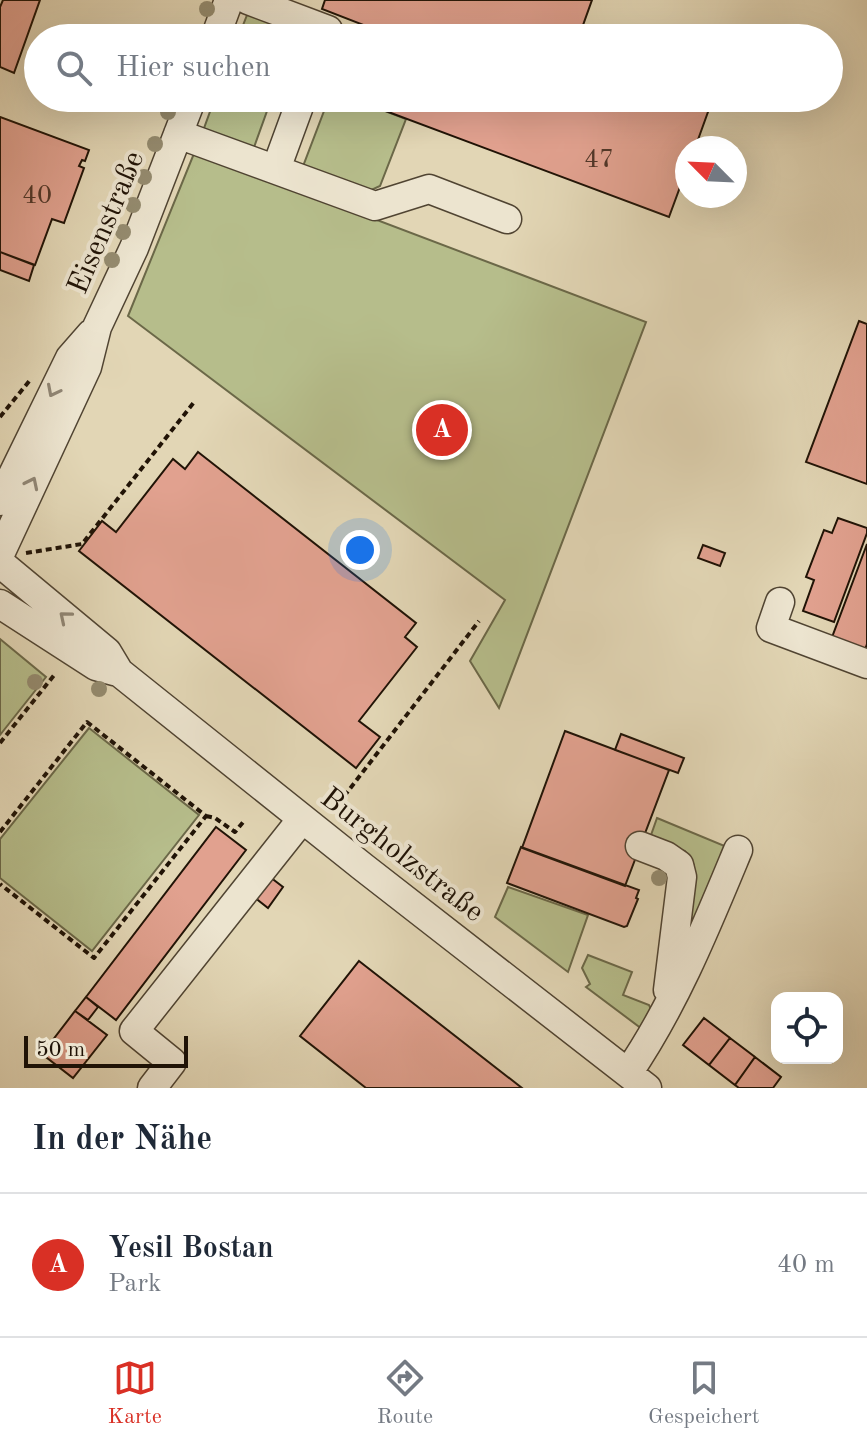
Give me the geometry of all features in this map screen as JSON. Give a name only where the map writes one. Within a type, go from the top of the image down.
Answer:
[{"type":"street","points":[[220,24],[229,0]]},
{"type":"street","points":[[248,0],[312,24]]},
{"type":"street","name":"Eisenstraße","points":[[8,557],[87,367],[97,327],[134,248],[187,112]]},
{"type":"street","points":[[276,169],[297,112]]},
{"type":"street","points":[[178,134],[375,206],[429,189],[507,219]]},
{"type":"street","name":"Eisenstraße","points":[[0,501],[70,358],[97,327]]},
{"type":"street","name":"Burgholzstraße","points":[[8,557],[107,652],[119,672],[637,1080]]},
{"type":"street","points":[[780,602],[771,628],[867,664]]},
{"type":"street","name":"Burgholzstraße","points":[[0,604],[96,666],[119,672]]},
{"type":"street","points":[[152,1088],[172,1062],[134,1031],[310,825]]},
{"type":"street","points":[[640,846],[679,865],[682,877],[665,1010]]},
{"type":"street","points":[[637,1080],[647,1044],[690,963],[738,850]]},
{"type":"path","points":[[0,417],[35,374]]},
{"type":"path","points":[[8,557],[82,544],[195,401]]},
{"type":"path","points":[[310,825],[479,621]]},
{"type":"path","points":[[0,743],[55,674]]},
{"type":"path","points":[[0,832],[87,722],[206,816],[215,818],[235,832],[244,821]]},
{"type":"path","points":[[0,884],[94,958],[206,816]]},
{"type":"green space","points":[[249,10],[286,24],[244,24]]},
{"type":"green space","points":[[210,112],[267,112],[253,150],[203,131]]},
{"type":"green space","points":[[324,112],[388,112],[406,119],[380,186],[367,192],[302,169]]},
{"type":"green space","points":[[195,151],[646,322],[499,708],[470,661],[505,600],[128,316]]},
{"type":"green space","points":[[0,639],[46,677],[0,735]]},
{"type":"green space","points":[[89,728],[199,815],[92,951],[0,878],[0,839]]},
{"type":"green space","points":[[657,818],[727,847],[687,943],[694,865],[685,851],[650,838]]},
{"type":"green space","points":[[508,887],[588,915],[568,972],[495,917]]},
{"type":"green space","points":[[588,955],[632,972],[623,995],[649,1005],[652,1011],[642,1029],[586,987],[590,984],[582,968]]},
{"type":"building","points":[[3,0],[40,0],[31,24],[24,24],[24,45],[14,73],[0,67],[0,7]]},
{"type":"building","points":[[325,0],[592,0],[583,24],[361,24],[322,9]]},
{"type":"building","points":[[388,112],[708,112],[699,136],[675,136],[675,201],[669,217]]},
{"type":"building","points":[[0,117],[89,150],[85,161],[82,160],[79,166],[84,168],[64,223],[52,219],[35,265],[0,252]]},
{"type":"building","points":[[0,252],[34,265],[29,281],[0,270]]},
{"type":"building","points":[[859,321],[867,324],[867,484],[806,462]]},
{"type":"building","points":[[198,452],[416,623],[405,637],[417,647],[359,721],[380,737],[356,768],[79,551],[102,521],[116,532],[173,459],[185,469]]},
{"type":"building","points":[[838,518],[867,528],[867,533],[834,622],[803,611],[814,580],[806,577],[824,530],[832,533]]},
{"type":"building","points":[[867,544],[867,644],[864,653],[831,640]]},
{"type":"building","points":[[703,545],[725,553],[720,566],[698,558]]},
{"type":"building","points":[[565,731],[669,770],[625,886],[522,848]]},
{"type":"building","points":[[621,734],[684,758],[678,773],[615,750]]},
{"type":"building","points":[[216,827],[246,850],[116,1020],[86,997]]},
{"type":"building","points":[[521,847],[639,890],[627,926],[507,883]]},
{"type":"building","points":[[270,877],[283,887],[268,908],[254,897]]},
{"type":"building","points":[[359,961],[522,1088],[366,1088],[300,1036]]},
{"type":"building","points":[[86,997],[98,1007],[88,1020],[75,1011]]},
{"type":"building","points":[[75,1011],[107,1035],[73,1078],[42,1054]]},
{"type":"building","points":[[704,1018],[730,1038],[709,1065],[683,1045]]},
{"type":"building","points":[[730,1038],[755,1057],[735,1085],[709,1065]]},
{"type":"building","points":[[755,1057],[781,1077],[773,1088],[739,1088],[735,1085]]},
{"type":"place","name":"Yesil Bostan","points":[[442,430]]}]
